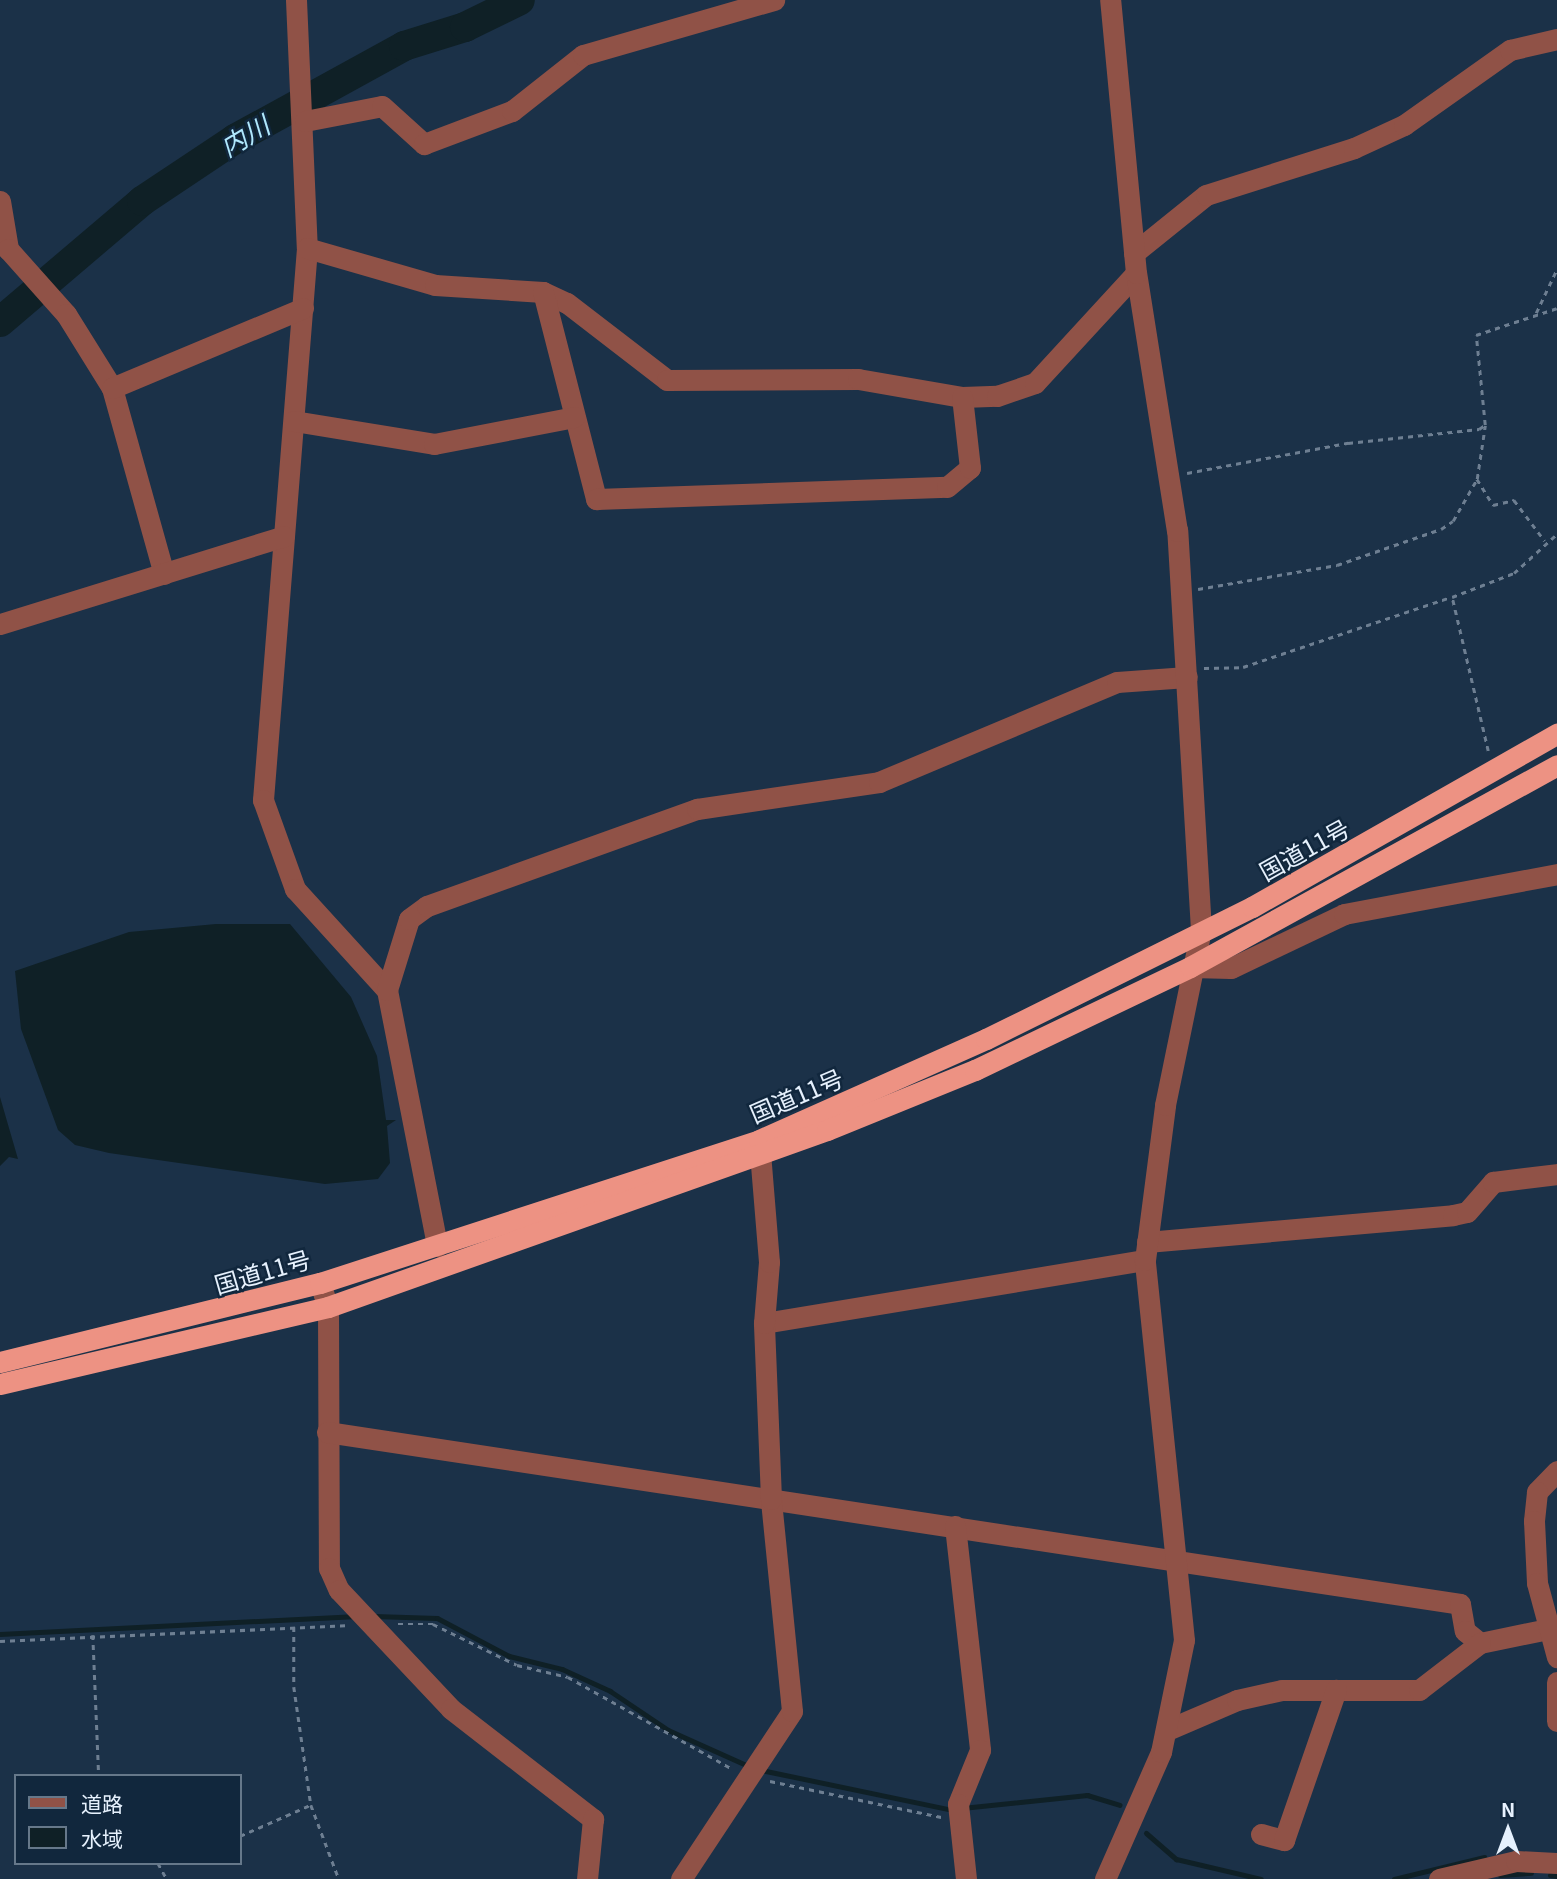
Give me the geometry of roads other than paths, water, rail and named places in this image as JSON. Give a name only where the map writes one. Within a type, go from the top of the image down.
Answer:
[{"type":"highway","name":"国道11号","points":[[0,1362],[320,1283],[759,1149],[986,1040],[1201,930],[1493,773],[1557,734]]},
{"type":"highway","name":"国道11号","points":[[0,1384],[328,1307],[975,1070],[1190,967],[1557,765]]},
{"type":"street","points":[[296,0],[304,118],[307,248],[263,800],[295,889],[387,990]]},
{"type":"street","points":[[304,118],[382,106],[424,144],[512,111],[583,55],[774,0]]},
{"type":"street","points":[[1105,1879],[1167,1730],[1184,1640],[1146,1251],[1190,967],[1201,930],[1181,592],[1168,477],[1135,263],[1110,0]]},
{"type":"street","points":[[307,248],[435,285],[543,292],[568,303],[667,380],[858,379],[962,397],[997,396],[1035,383],[1135,263],[1206,195],[1354,148],[1404,125],[1510,50],[1557,39]]},
{"type":"street","points":[[0,201],[4,250],[23,265],[54,300],[112,388],[164,574]]},
{"type":"street","points":[[543,292],[596,499],[947,486],[970,468],[962,397]]},
{"type":"street","points":[[112,388],[303,308]]},
{"type":"street","points":[[294,421],[434,444],[574,416]]},
{"type":"street","points":[[0,624],[284,536]]},
{"type":"street","points":[[437,1246],[387,990],[409,919],[427,906],[697,809],[879,782],[1117,682],[1187,673]]},
{"type":"street","points":[[1190,967],[1231,968],[1344,914],[1557,874]]},
{"type":"street","points":[[681,1879],[792,1711],[793,1693],[771,1499],[764,1323],[769,1262],[759,1149]]},
{"type":"street","points":[[764,1323],[1146,1251],[1453,1215],[1467,1212],[1493,1182],[1557,1174]]},
{"type":"street","points":[[320,1283],[328,1307],[329,1568],[364,1619],[451,1709],[593,1819],[587,1879]]},
{"type":"street","points":[[327,1433],[1177,1559],[1460,1604],[1465,1632],[1480,1643]]},
{"type":"street","points":[[1557,1471],[1537,1492],[1534,1521],[1557,1657]]},
{"type":"street","points":[[955,1526],[980,1750],[958,1811],[966,1879]]},
{"type":"street","points":[[1167,1730],[1237,1700],[1282,1689],[1419,1690],[1480,1643],[1551,1627]]},
{"type":"street","points":[[1557,1682],[1557,1721]]},
{"type":"street","points":[[1261,1833],[1284,1840],[1336,1690]]},
{"type":"street","points":[[1440,1879],[1546,1868]]},
{"type":"water","points":[[216,924],[290,924],[351,997],[377,1056],[386,1120],[396,1120],[387,1126],[390,1163],[378,1179],[325,1184],[109,1153],[75,1145],[58,1130],[21,1029],[15,971],[129,932]]},
{"type":"water","points":[[0,1097],[18,1159],[9,1157],[0,1166]]},
{"type":"waterway","name":"内川","points":[[0,322],[142,201],[235,139],[404,46],[465,27],[520,0]]},
{"type":"waterway","points":[[0,1634],[353,1616]]},
{"type":"waterway","points":[[374,1616],[437,1618],[509,1656],[562,1669],[610,1691],[668,1730],[748,1766]]},
{"type":"waterway","points":[[761,1770],[952,1810]]},
{"type":"waterway","points":[[962,1808],[1087,1795],[1119,1805]]},
{"type":"waterway","points":[[1146,1833],[1176,1859],[1261,1879]]},
{"type":"waterway","points":[[1394,1879],[1484,1857]]},
{"type":"waterway","points":[[1500,1875],[1531,1873]]},
{"type":"waterway","points":[[1550,1875],[1557,1876]]}]
